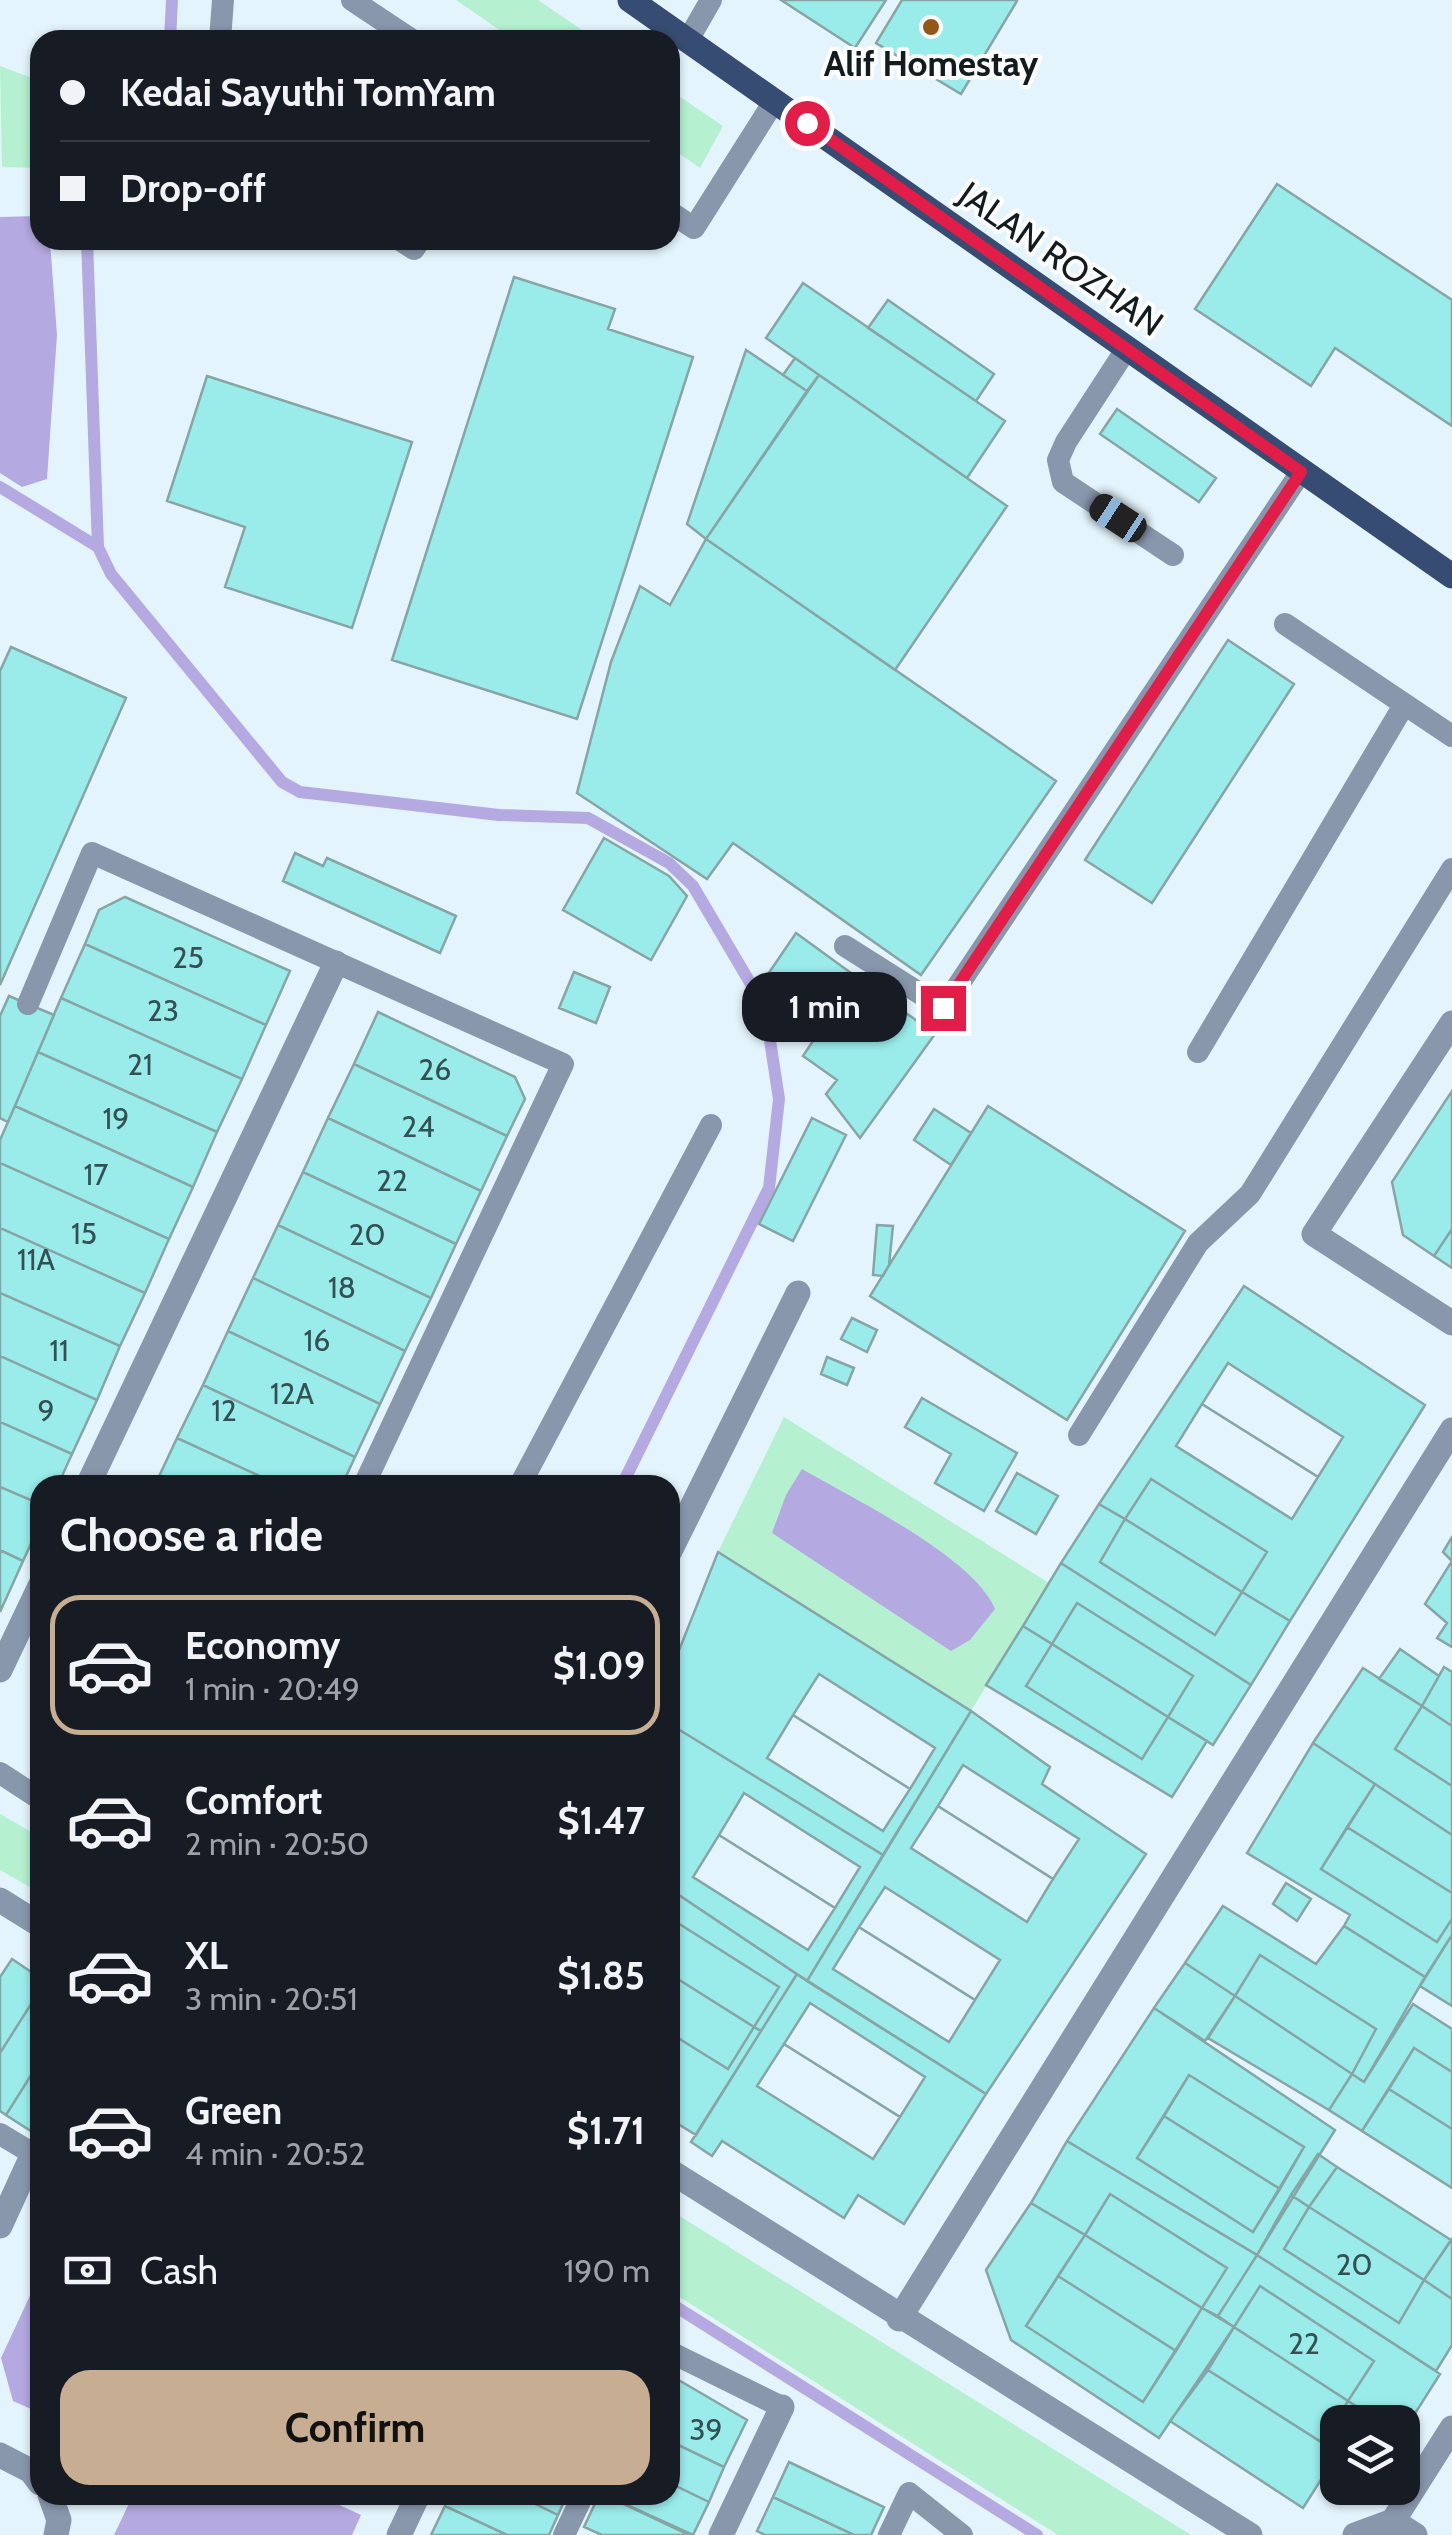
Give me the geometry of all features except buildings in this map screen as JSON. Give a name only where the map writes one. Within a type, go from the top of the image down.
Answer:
[{"type":"main road","name":"JALAN ROZHAN","points":[[630,0],[674,30]]},
{"type":"main road","name":"JALAN ROZHAN","points":[[680,34],[1452,576]]},
{"type":"street","points":[[93,1475],[336,962]]},
{"type":"street","points":[[1451,1025],[1314,1234],[1452,1323]]},
{"type":"street","points":[[680,1531],[798,1293]]},
{"type":"street","points":[[899,2318],[1452,1430]]},
{"type":"street","points":[[0,1670],[30,1607]]},
{"type":"street","points":[[0,1900],[30,1919]]},
{"type":"street","points":[[0,2226],[30,2169]]},
{"type":"street","points":[[680,2177],[1250,2535]]},
{"type":"street","points":[[721,2535],[782,2407]]},
{"type":"street","points":[[1355,2535],[1404,2528],[1452,2428]]},
{"type":"street","points":[[0,2454],[30,2470]]},
{"type":"street","points":[[54,2505],[60,2520],[56,2535]]},
{"type":"street","points":[[399,2535],[413,2505]]},
{"type":"lane","points":[[221,30],[223,0]]},
{"type":"lane","points":[[352,0],[397,30]]},
{"type":"lane","points":[[688,40],[711,0]]},
{"type":"lane","points":[[680,219],[694,228],[775,100]]},
{"type":"lane","points":[[1127,348],[1058,460],[1063,482],[1173,554]]},
{"type":"lane","points":[[845,946],[943,1008],[1301,472]]},
{"type":"lane","points":[[1285,624],[1452,736]]},
{"type":"lane","points":[[1198,1052],[1404,704]]},
{"type":"lane","points":[[28,1004],[92,853],[562,1064],[369,1475]]},
{"type":"lane","points":[[1078,1434],[1198,1243],[1250,1194],[1452,869]]},
{"type":"lane","points":[[525,1475],[711,1126]]},
{"type":"lane","points":[[0,1773],[30,1792]]},
{"type":"lane","points":[[0,2134],[30,2152]]},
{"type":"lane","points":[[680,2357],[782,2407]]},
{"type":"lane","points":[[889,2535],[908,2493],[962,2535]]},
{"type":"lane","points":[[564,2535],[578,2505]]},
{"type":"green space","points":[[456,0],[538,0],[582,30],[500,30]]},
{"type":"green space","points":[[0,66],[30,77],[30,168],[2,167]]},
{"type":"green space","points":[[680,97],[723,126],[700,168],[680,154]]},
{"type":"green space","points":[[784,1417],[1049,1583],[971,1711],[718,1552]]},
{"type":"green space","points":[[0,1814],[30,1831],[30,1887],[0,1870]]},
{"type":"green space","points":[[680,2216],[1191,2535],[1058,2535],[680,2297]]},
{"type":"shaded area","points":[[30,216],[30,250],[51,250],[57,335],[47,479],[22,487],[0,473],[0,217]]},
{"type":"shaded area","points":[[802,1469],[938,1549],[983,1589],[995,1609],[970,1640],[951,1651],[772,1533],[786,1495]]},
{"type":"shaded area","points":[[30,2296],[30,2409],[13,2401],[1,2358]]},
{"type":"shaded area","points":[[128,2505],[340,2505],[361,2515],[352,2535],[114,2535]]},
{"type":"waterway","points":[[170,30],[172,0]]},
{"type":"waterway","points":[[87,250],[98,547],[111,574],[282,782],[300,792],[499,815],[588,818],[669,863],[693,886],[765,1008],[779,1099],[769,1188],[627,1475]]},
{"type":"waterway","points":[[0,487],[98,547]]},
{"type":"waterway","points":[[680,2309],[1037,2535]]},
{"type":"place","name":"Alif Homestay","points":[[931,27]]},
{"type":"route","points":[[807,123],[1301,472],[943,1008]]}]
